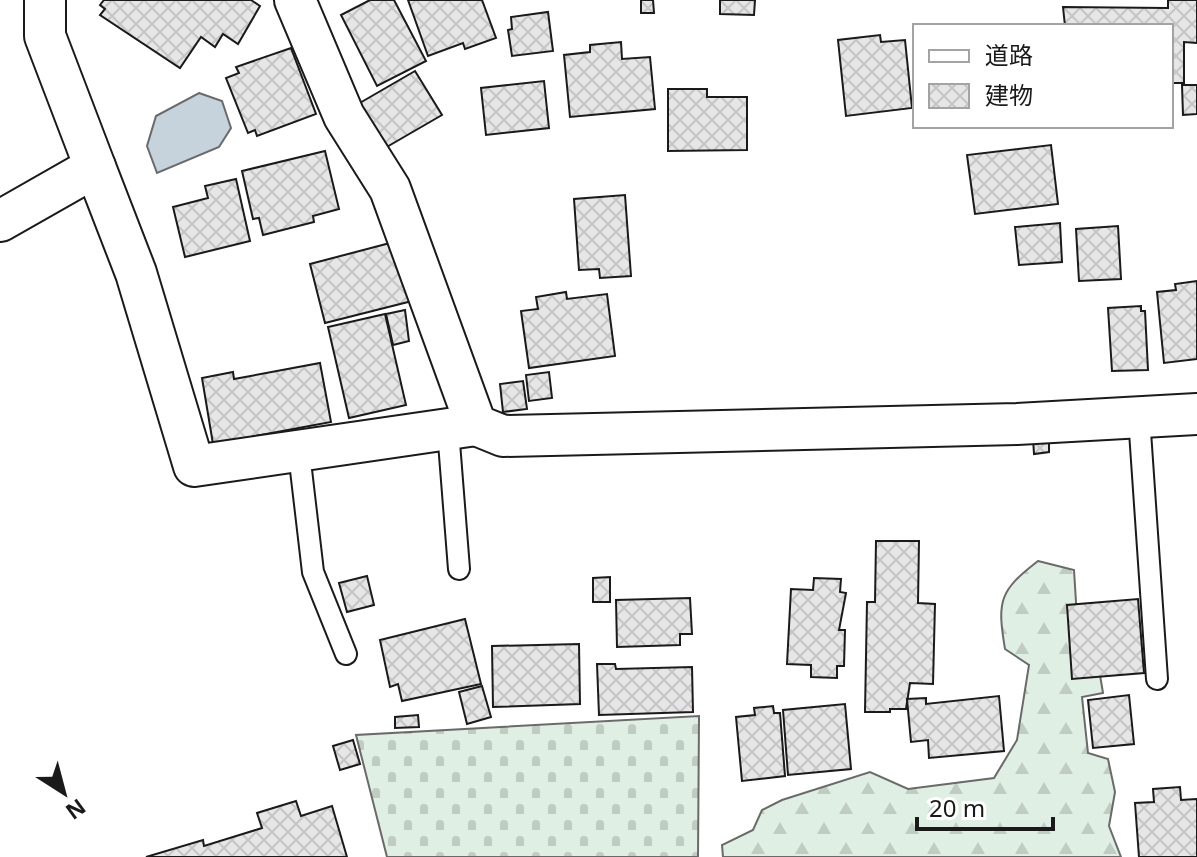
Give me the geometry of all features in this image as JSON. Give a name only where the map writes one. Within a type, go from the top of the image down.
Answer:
[{"type":"street","points":[[45,0],[45,36],[136,273],[194,466],[462,428],[503,436],[1017,424],[1197,414]]},
{"type":"street","points":[[295,0],[344,116],[390,189],[462,428]]},
{"type":"street","points":[[0,221],[95,167]]},
{"type":"lane","points":[[1139,417],[1157,679]]},
{"type":"lane","points":[[459,569],[462,428]]},
{"type":"lane","points":[[299,453],[313,572],[346,654]]},
{"type":"green space","points":[[1038,561],[1074,570],[1077,618],[1096,651],[1103,693],[1082,697],[1088,753],[1108,759],[1115,792],[1109,826],[1121,857],[723,857],[722,845],[753,830],[762,810],[782,800],[870,772],[908,789],[994,778],[1017,740],[1029,665],[1005,649],[1001,619],[1004,598],[1015,581]]},
{"type":"green space","points":[[699,716],[698,857],[387,857],[356,735]]},
{"type":"shaded area","points":[[199,93],[222,101],[231,128],[219,147],[157,173],[147,146],[156,116]]},
{"type":"building","points":[[104,0],[251,0],[260,6],[238,44],[223,34],[215,47],[201,37],[180,68],[100,15],[105,9],[100,5]]},
{"type":"building","points":[[370,0],[394,0],[426,61],[377,86],[341,15]]},
{"type":"building","points":[[408,0],[482,0],[496,38],[465,49],[463,43],[428,56]]},
{"type":"building","points":[[641,0],[653,0],[654,13],[641,13]]},
{"type":"building","points":[[720,0],[755,0],[754,15],[720,14]]},
{"type":"building","points":[[1168,0],[1197,0],[1197,43],[1184,42],[1184,83],[1173,83],[1173,24],[1065,24],[1063,7],[1168,8]]},
{"type":"building","points":[[548,12],[553,51],[512,56],[508,30],[512,29],[511,17]]},
{"type":"building","points":[[880,35],[881,42],[905,40],[912,108],[846,116],[838,40]]},
{"type":"building","points":[[621,42],[622,59],[650,57],[655,109],[570,117],[564,55],[590,52],[590,45]]},
{"type":"building","points":[[291,48],[316,114],[257,136],[255,130],[248,133],[226,78],[239,73],[236,67]]},
{"type":"building","points":[[415,71],[442,115],[385,148],[358,104]]},
{"type":"building","points":[[544,81],[549,128],[486,135],[481,88]]},
{"type":"building","points":[[1182,85],[1197,85],[1197,114],[1183,115]]},
{"type":"building","points":[[668,89],[707,89],[707,97],[747,97],[747,150],[668,151]]},
{"type":"building","points":[[1051,145],[1058,204],[975,214],[967,155]]},
{"type":"building","points":[[325,151],[339,209],[313,216],[314,222],[263,235],[259,218],[253,219],[242,171]]},
{"type":"building","points":[[236,179],[250,241],[185,257],[173,207],[208,198],[205,186]]},
{"type":"building","points":[[625,195],[631,276],[600,278],[599,269],[579,270],[574,199]]},
{"type":"building","points":[[1060,223],[1062,262],[1019,265],[1015,227]]},
{"type":"building","points":[[1118,226],[1121,279],[1079,281],[1076,229]]},
{"type":"building","points":[[390,243],[412,301],[325,323],[310,264]]},
{"type":"building","points":[[1197,281],[1197,359],[1164,363],[1157,292],[1176,290],[1175,284]]},
{"type":"building","points":[[566,292],[567,299],[607,294],[615,356],[529,368],[521,311],[538,309],[536,297]]},
{"type":"building","points":[[1141,306],[1141,311],[1145,311],[1148,370],[1112,371],[1108,308]]},
{"type":"building","points":[[405,310],[409,341],[393,345],[386,314]]},
{"type":"building","points":[[385,314],[406,405],[349,418],[328,327]]},
{"type":"building","points":[[320,363],[331,422],[213,444],[202,378],[233,372],[234,379]]},
{"type":"building","points":[[549,372],[552,398],[529,401],[526,375]]},
{"type":"building","points":[[523,381],[527,409],[503,412],[500,384]]},
{"type":"building","points":[[1049,437],[1049,452],[1034,454],[1033,438]]},
{"type":"building","points":[[876,541],[919,541],[918,603],[935,604],[933,684],[910,683],[906,709],[890,709],[890,712],[865,712],[867,602],[875,602]]},
{"type":"building","points":[[367,576],[374,605],[347,612],[339,583]]},
{"type":"building","points":[[610,577],[610,602],[593,602],[593,578]]},
{"type":"building","points":[[814,578],[841,579],[840,592],[846,593],[839,630],[845,630],[844,666],[837,666],[837,678],[811,677],[811,665],[787,664],[791,589],[813,590]]},
{"type":"building","points":[[690,598],[692,634],[680,634],[680,645],[617,647],[616,600]]},
{"type":"building","points":[[1138,599],[1144,673],[1072,679],[1067,605]]},
{"type":"building","points":[[465,619],[481,684],[402,701],[398,684],[390,687],[380,640]]},
{"type":"building","points":[[579,644],[580,704],[493,707],[492,646]]},
{"type":"building","points":[[597,664],[615,664],[616,669],[692,667],[693,712],[599,715]]},
{"type":"building","points":[[482,686],[491,717],[467,724],[459,692]]},
{"type":"building","points":[[1129,695],[1134,744],[1093,748],[1088,700]]},
{"type":"building","points":[[999,696],[1004,751],[929,758],[928,740],[911,742],[907,699],[926,698],[926,704]]},
{"type":"building","points":[[845,704],[851,769],[788,775],[783,710]]},
{"type":"building","points":[[773,706],[774,713],[780,713],[785,776],[742,781],[736,717],[755,715],[754,708]]},
{"type":"building","points":[[418,715],[419,727],[395,728],[395,717]]},
{"type":"building","points":[[353,740],[360,764],[340,770],[333,746]]},
{"type":"building","points":[[1180,787],[1181,800],[1197,799],[1197,857],[1139,857],[1135,803],[1154,802],[1153,789]]},
{"type":"building","points":[[296,801],[301,816],[332,806],[347,857],[146,857],[203,840],[204,846],[262,828],[257,813]]}]
